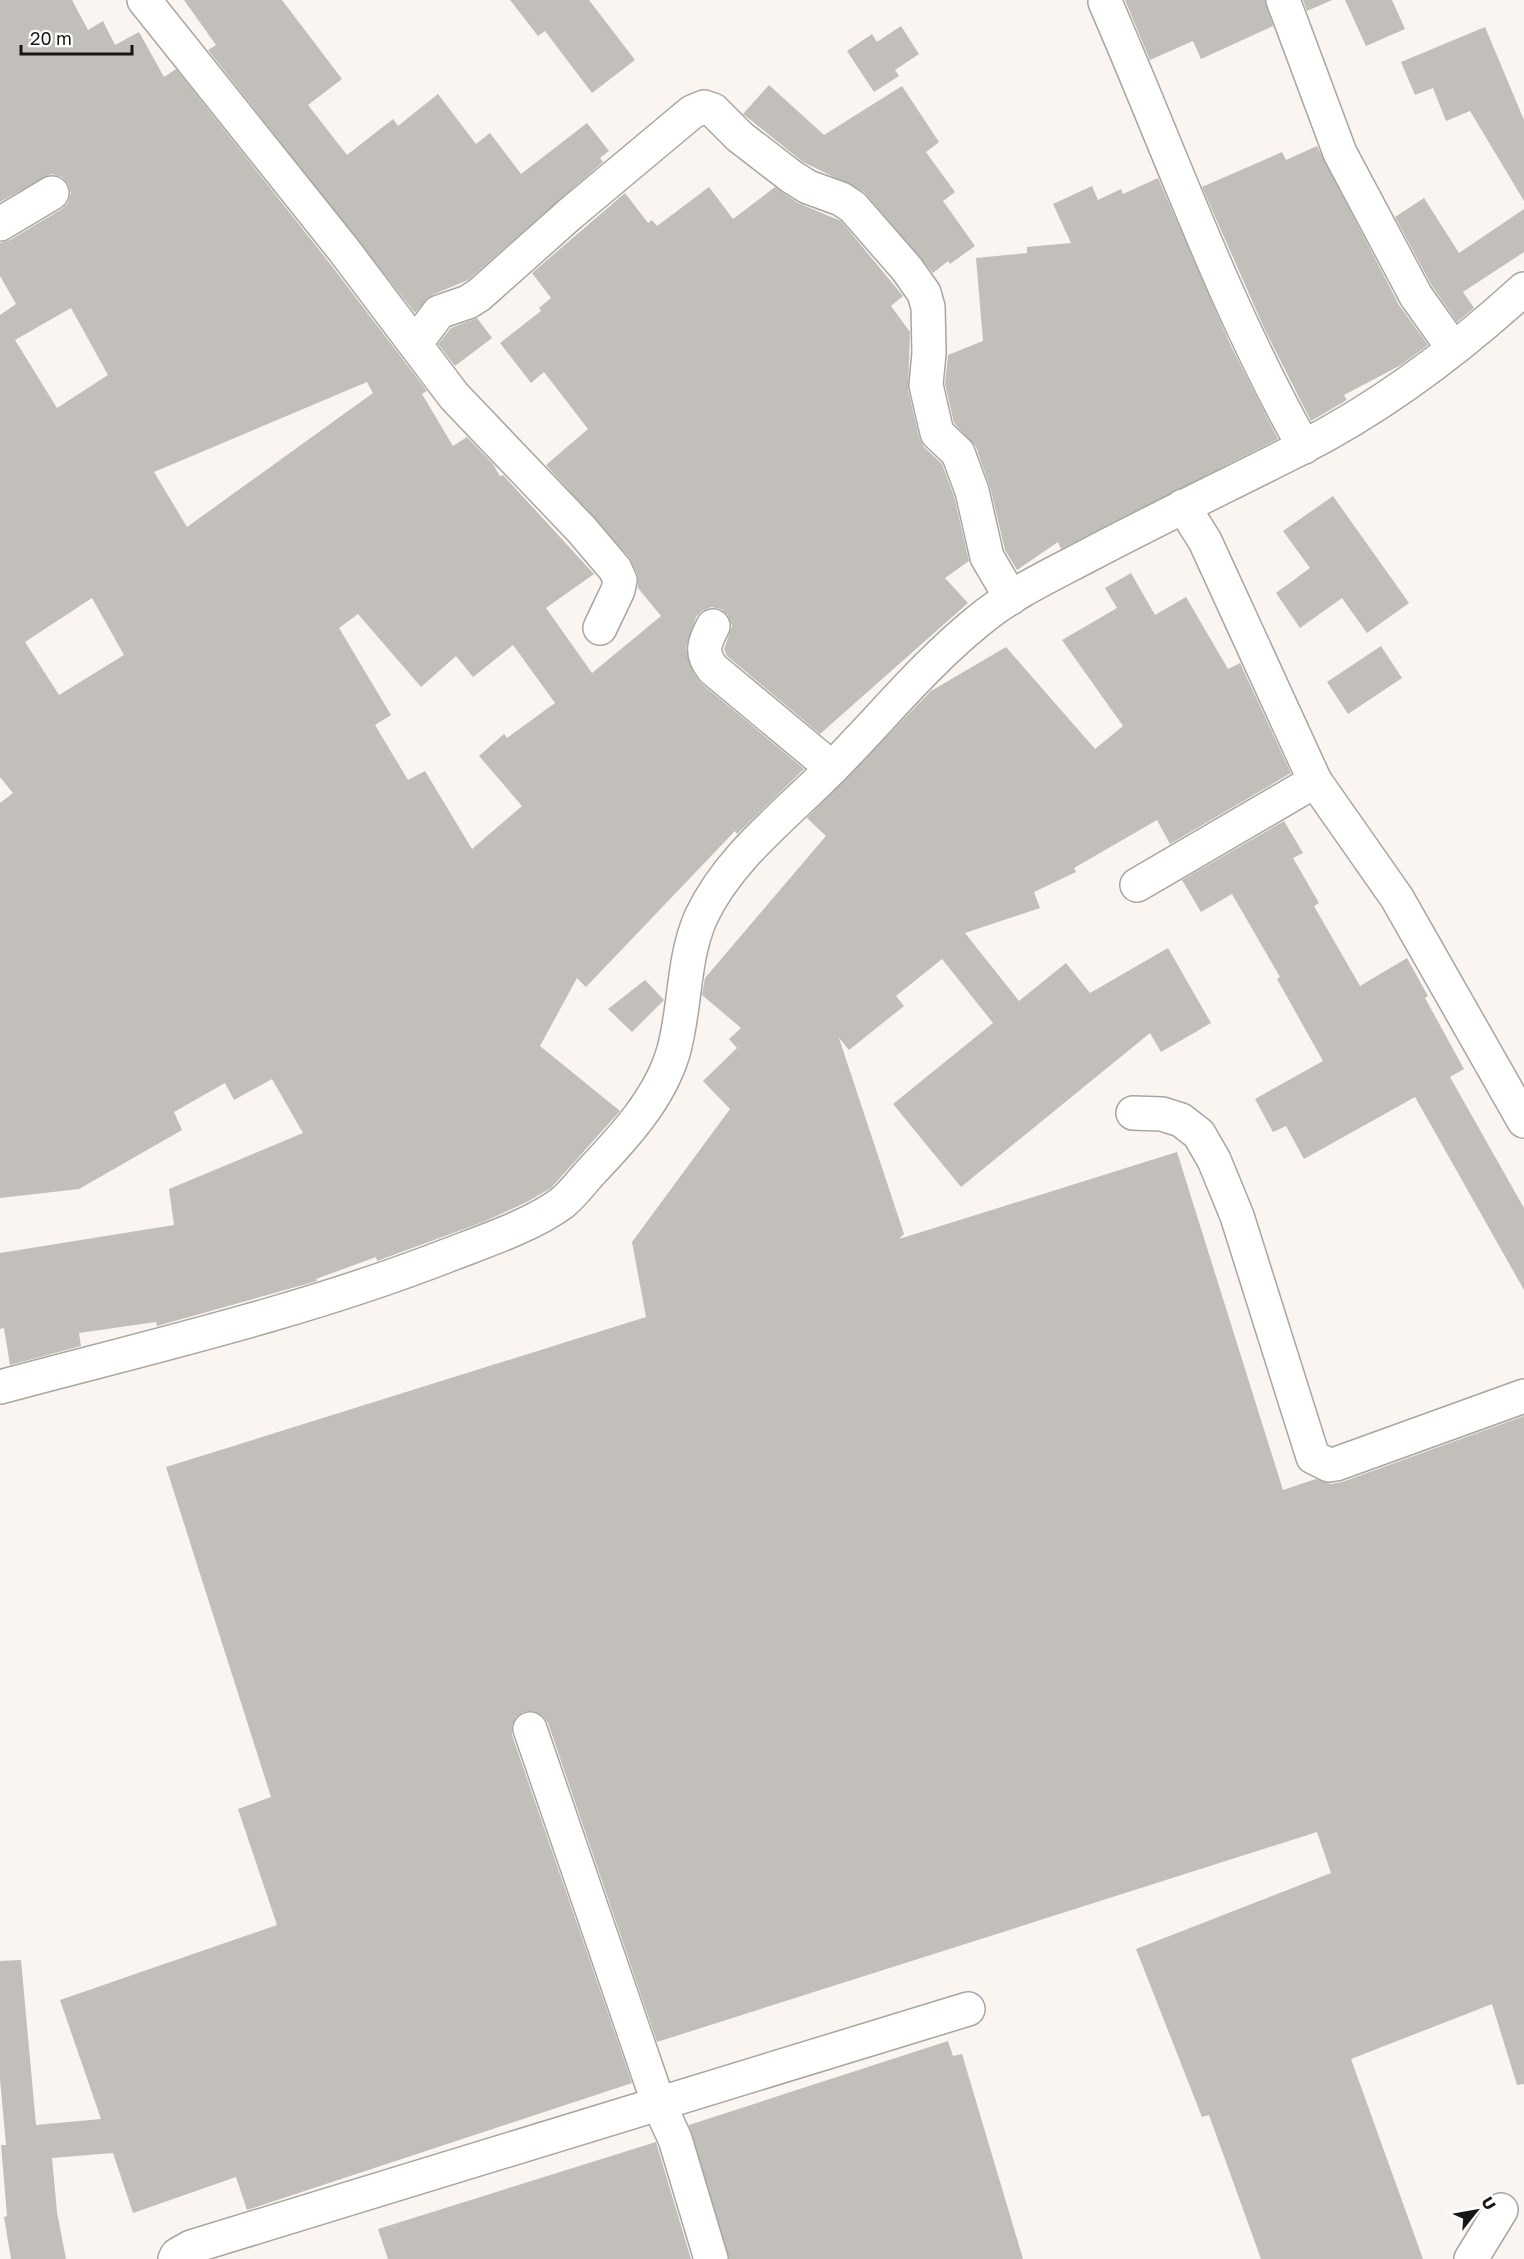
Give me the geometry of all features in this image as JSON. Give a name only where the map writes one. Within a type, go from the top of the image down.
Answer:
[{"type":"street","points":[[144,0],[454,396],[581,529],[615,569],[620,580],[618,590],[600,628]]},
{"type":"street","points":[[1283,0],[1340,153],[1416,296],[1453,348]]},
{"type":"street","points":[[1105,2],[1224,286],[1281,406],[1304,447]]},
{"type":"street","points":[[415,344],[436,314],[468,302],[479,295],[570,214],[692,112],[704,107],[713,110],[740,136],[792,177],[808,187],[841,199],[853,207],[907,269],[924,293],[928,307],[929,353],[926,385],[937,433],[958,453],[972,491],[987,557],[1011,598]]},
{"type":"street","points":[[0,224],[52,193]]},
{"type":"street","points":[[0,1387],[199,1334],[398,1275],[505,1233],[563,1202],[612,1150],[649,1103],[672,1054],[690,954],[700,919],[717,890],[741,859],[832,768],[940,653],[983,617],[1011,598],[1193,520],[1402,386],[1453,348],[1524,289]]},
{"type":"street","points":[[1193,520],[1315,781],[1397,898],[1524,1121]]},
{"type":"street","points":[[713,626],[705,641],[703,653],[712,669],[832,768]]},
{"type":"street","points":[[1137,885],[1315,781]]},
{"type":"street","points":[[1133,1113],[1162,1114],[1181,1120],[1199,1134],[1214,1160],[1237,1216],[1306,1442],[1313,1457],[1329,1465],[1336,1464],[1524,1396]]},
{"type":"street","points":[[530,1729],[658,2102],[675,2139],[711,2259]]},
{"type":"street","points":[[175,2259],[177,2255],[191,2247],[658,2102],[968,2009]]},
{"type":"street","points":[[1471,2259],[1501,2210]]},
{"type":"building","points":[[0,0],[72,0],[88,30],[103,21],[115,45],[139,32],[164,77],[176,69],[328,261],[427,391],[422,394],[453,446],[467,437],[493,464],[500,476],[503,475],[594,574],[546,608],[592,673],[661,616],[638,588],[637,573],[629,557],[546,465],[588,429],[544,372],[531,383],[500,343],[541,311],[539,308],[551,298],[532,273],[625,193],[648,223],[652,220],[657,226],[709,187],[733,219],[775,187],[798,203],[841,221],[903,296],[891,306],[910,332],[908,389],[919,437],[924,447],[942,464],[954,496],[969,561],[945,578],[968,603],[820,734],[727,656],[724,649],[732,626],[728,615],[721,609],[711,607],[696,617],[686,648],[694,674],[701,683],[804,769],[737,834],[735,831],[586,987],[577,978],[540,1046],[620,1111],[551,1188],[483,1222],[377,1261],[376,1257],[316,1279],[317,1281],[157,1326],[156,1322],[79,1333],[81,1346],[10,1365],[4,1328],[0,1329],[0,1253],[174,1225],[169,1189],[303,1133],[272,1079],[234,1100],[225,1083],[174,1112],[182,1130],[79,1189],[0,1198],[0,803],[13,793],[0,777],[0,315],[16,304],[0,276],[0,243],[10,240],[62,209],[68,203],[71,193],[62,177],[51,174],[0,202]],"holes":[[[71,308],[108,375],[57,408],[15,340]],[[367,382],[373,393],[187,527],[154,472]],[[92,598],[124,655],[59,695],[25,642]],[[358,614],[421,687],[456,656],[473,677],[513,645],[555,703],[507,738],[504,734],[479,756],[522,806],[472,849],[425,771],[408,780],[375,725],[391,715],[339,628]]]},
{"type":"building","points":[[184,0],[282,0],[342,79],[308,105],[347,155],[393,119],[398,126],[438,94],[476,144],[490,133],[521,174],[587,123],[609,151],[600,158],[603,162],[468,280],[432,295],[415,313],[208,50],[216,45]]},
{"type":"building","points":[[510,0],[589,0],[635,60],[592,93],[545,31],[538,36]]},
{"type":"building","points":[[1125,0],[1265,0],[1273,26],[1201,59],[1193,41],[1150,60]]},
{"type":"building","points":[[1303,0],[1332,0],[1307,11]]},
{"type":"building","points":[[1345,0],[1392,0],[1405,29],[1366,46]]},
{"type":"building","points":[[901,26],[919,54],[895,70],[899,76],[874,92],[847,51],[872,34],[877,42]]},
{"type":"building","points":[[1485,27],[1524,120],[1524,201],[1470,111],[1446,121],[1433,88],[1415,95],[1401,62]]},
{"type":"building","points":[[769,85],[824,135],[902,86],[939,142],[926,152],[955,192],[943,201],[975,246],[950,264],[948,261],[933,273],[864,192],[803,162],[743,114]]},
{"type":"building","points":[[1317,146],[1399,305],[1428,345],[1401,365],[1344,395],[1347,400],[1311,421],[1265,330],[1202,187],[1282,152],[1286,160]]},
{"type":"building","points":[[1158,178],[1231,346],[1278,439],[1061,549],[1058,542],[1017,570],[1005,550],[990,487],[976,447],[954,423],[945,384],[948,355],[983,341],[976,258],[1027,253],[1027,247],[1071,243],[1053,204],[1092,186],[1098,200],[1121,189],[1123,194]]},
{"type":"building","points":[[1424,198],[1459,253],[1524,209],[1524,252],[1463,292],[1474,308],[1457,322],[1432,286],[1395,217]]},
{"type":"building","points":[[477,318],[492,338],[455,366],[438,344],[451,328]]},
{"type":"building","points":[[1333,496],[1409,603],[1367,633],[1342,598],[1300,628],[1276,593],[1310,568],[1283,531]]},
{"type":"building","points":[[1131,573],[1155,615],[1186,597],[1228,669],[1240,663],[1291,773],[1170,844],[1157,820],[1074,868],[1076,872],[1034,892],[1040,908],[965,933],[1019,1001],[1066,963],[1090,993],[1168,948],[1211,1023],[1161,1052],[1150,1033],[961,1187],[893,1104],[993,1023],[942,959],[896,996],[904,1006],[849,1050],[839,1038],[904,1234],[899,1239],[1177,1152],[1283,1490],[1316,1479],[1331,1484],[1342,1482],[1524,1416],[1524,2084],[1517,2085],[1492,2004],[1351,2059],[1423,2259],[1261,2259],[1209,2115],[1202,2117],[1136,1949],[1331,1873],[1317,1832],[657,2042],[548,1723],[542,1715],[533,1711],[523,1712],[516,1717],[512,1726],[512,1735],[632,2083],[247,2210],[236,2177],[133,2213],[113,2153],[52,2158],[57,2212],[66,2259],[11,2259],[4,2217],[7,2216],[1,2145],[6,2145],[0,2079],[0,1961],[21,1960],[36,2125],[101,2119],[60,2000],[277,1925],[238,1809],[271,1797],[166,1467],[646,1317],[632,1242],[730,1109],[703,1081],[737,1048],[729,1039],[741,1028],[702,995],[705,978],[826,836],[807,818],[931,691],[1006,647],[1095,749],[1123,726],[1062,640],[1117,608],[1105,588]]},
{"type":"building","points":[[1381,646],[1402,678],[1348,714],[1327,682]]},
{"type":"building","points":[[1284,821],[1303,853],[1293,858],[1319,903],[1314,906],[1360,986],[1407,958],[1428,996],[1425,998],[1464,1069],[1450,1077],[1524,1208],[1524,1290],[1415,1097],[1304,1159],[1286,1126],[1273,1132],[1255,1099],[1323,1061],[1277,979],[1280,977],[1232,894],[1201,912],[1182,880]]},
{"type":"building","points":[[645,980],[664,1000],[632,1032],[608,1009]]},
{"type":"building","points":[[948,2041],[953,2056],[962,2054],[1023,2259],[729,2259],[689,2125]]},
{"type":"building","points":[[656,2142],[691,2259],[388,2259],[378,2229]]}]
